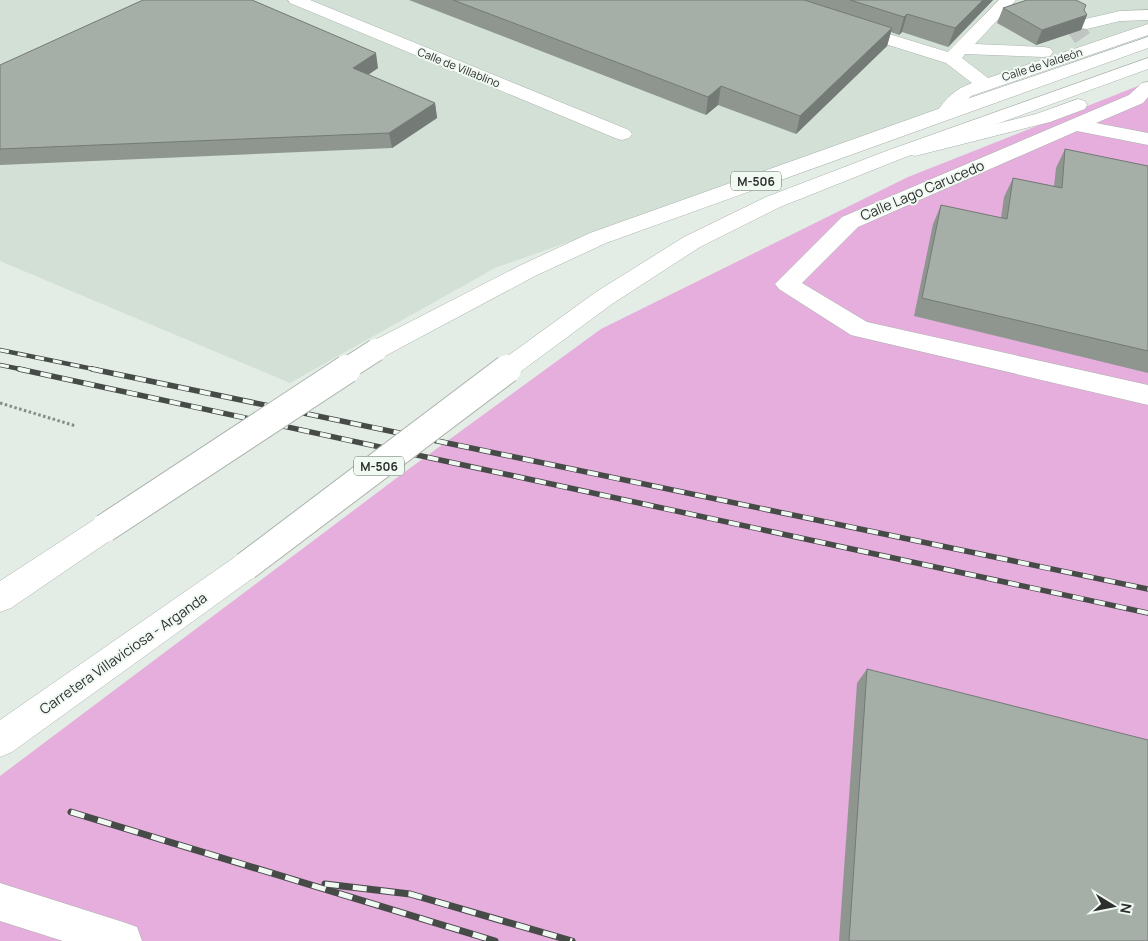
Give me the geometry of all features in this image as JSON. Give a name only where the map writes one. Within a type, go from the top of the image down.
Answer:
[{"type":"main road","name":"Calle de Villablino","points":[[296,0],[622,134]]},
{"type":"main road","points":[[957,54],[1008,0]]},
{"type":"main road","points":[[1087,24],[1120,16],[1148,15]]},
{"type":"main road","points":[[840,24],[957,54],[979,79]]},
{"type":"main road","name":"Calle de Valdeón","points":[[945,113],[979,79],[1148,29]]},
{"type":"main road","name":"Calle de Valdeón","points":[[979,79],[980,70],[1010,64],[1044,52],[1052,49],[1064,40]]},
{"type":"main road","name":"M-506","points":[[0,598],[376,350],[527,271],[598,238],[1148,42]]},
{"type":"main road","name":"Calle de Valdeón","points":[[957,54],[1044,52]]},
{"type":"main road","name":"M-506","points":[[896,154],[1148,63]]},
{"type":"main road","points":[[896,154],[1044,118],[1148,80]]},
{"type":"main road","name":"Calle Lago Carucedo","points":[[1148,87],[1136,98],[850,222],[787,284],[860,329],[1148,395]]},
{"type":"main road","points":[[1074,125],[1148,139]]},
{"type":"main road","name":"Carretera Villaviciosa - Arganda","points":[[0,740],[246,566],[604,298],[692,242],[773,202],[896,154]]},
{"type":"main road","points":[[0,902],[123,941]]},
{"type":"path","points":[[0,403],[76,426]]},
{"type":"shaded area","points":[[0,0],[1148,0],[1148,30],[827,151],[495,268],[290,383],[0,261]]},
{"type":"shaded area","points":[[1148,82],[1148,941],[0,941],[0,776],[402,474],[601,329],[908,177]]},
{"type":"building","points":[[143,0],[252,0],[376,53],[353,68],[435,103],[389,133],[0,149],[0,65]]},
{"type":"building","points":[[453,0],[804,0],[892,28],[800,116],[721,86],[708,97]]},
{"type":"building","points":[[850,0],[983,0],[955,28],[907,14],[904,17]]},
{"type":"building","points":[[1027,0],[1076,0],[1086,5],[1084,10],[1087,15],[1042,30],[1003,8]]},
{"type":"building","points":[[1065,149],[1148,166],[1148,351],[922,298],[941,205],[1007,219],[1013,178],[1062,188]]},
{"type":"building","points":[[867,669],[1148,740],[1148,941],[849,941]]},
{"type":"tunnel","points":[[1070,36],[1087,24]]},
{"type":"railway","points":[[0,350],[98,370]]},
{"type":"railway","points":[[0,365],[25,370]]},
{"type":"railway","points":[[19,369],[1148,613]]},
{"type":"railway","points":[[92,369],[1148,589]]},
{"type":"railway","points":[[71,812],[495,941]]},
{"type":"railway","points":[[325,884],[410,894],[572,941]]}]
